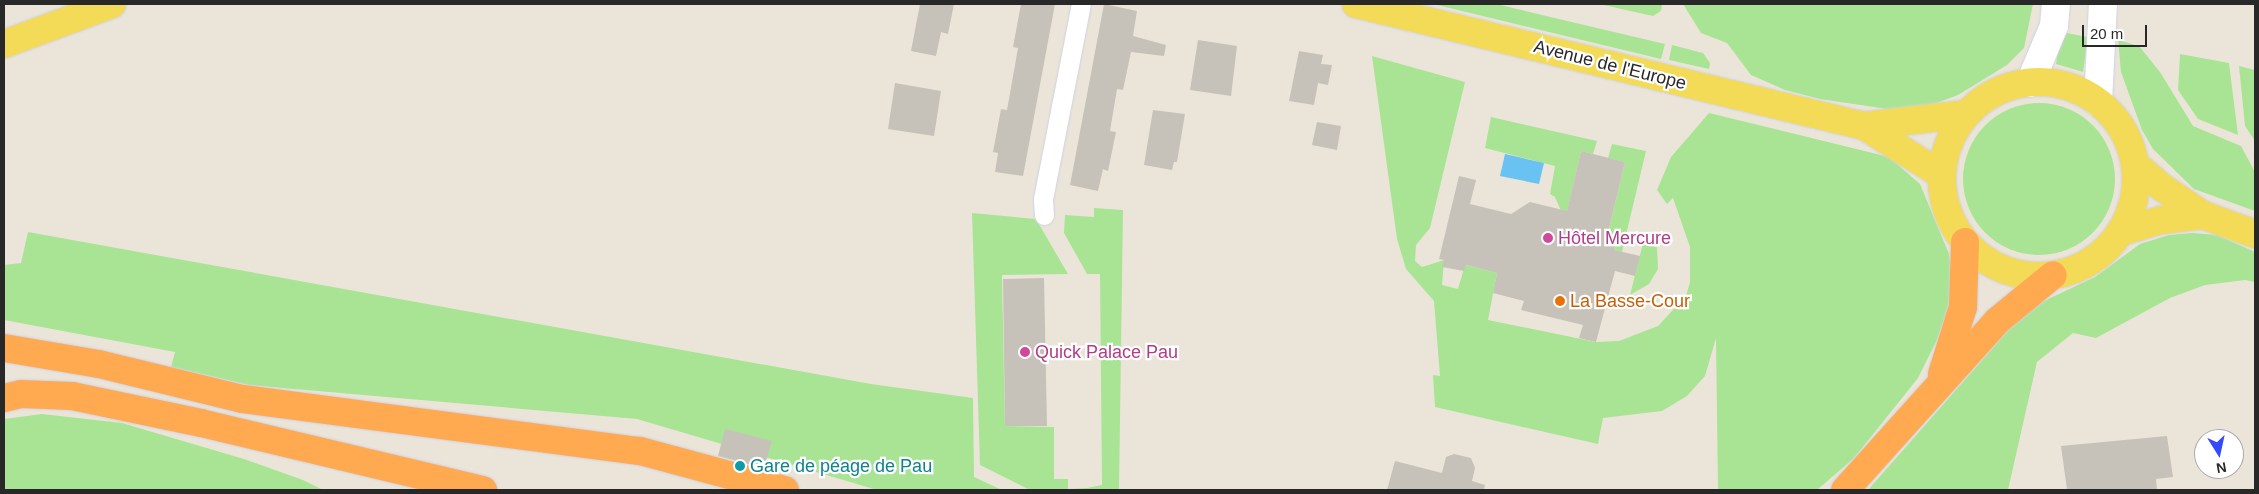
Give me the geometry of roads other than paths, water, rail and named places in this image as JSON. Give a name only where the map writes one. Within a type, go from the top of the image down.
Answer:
[{"type":"highway","points":[[1939,383],[1962,307],[1965,242]]},
{"type":"highway","points":[[1845,490],[1899,433],[1939,383],[1997,321],[2053,275]]},
{"type":"highway","points":[[4,348],[99,364],[198,390],[640,451],[785,490]]},
{"type":"highway","points":[[4,367],[59,375],[165,399],[201,423]]},
{"type":"highway","points":[[165,399],[198,390]]},
{"type":"highway","points":[[4,398],[21,394],[72,396],[201,423],[482,490]]},
{"type":"main road","points":[[4,36],[63,4]]},
{"type":"main road","points":[[4,44],[112,4]]},
{"type":"main road","name":"Avenue de l'Europe","points":[[1356,4],[1864,126],[1942,175]]},
{"type":"main road","points":[[2030,83],[2054,26],[2056,4]]},
{"type":"main road","points":[[2098,102],[2103,4]]},
{"type":"main road","points":[[2030,83],[2054,83],[2072,88],[2098,102],[2121,127],[2135,164],[2134,200],[2120,232],[2098,256],[2084,265],[2053,275],[2014,272],[1979,255],[1965,242],[1948,214],[1942,175],[1949,142],[1966,114],[1977,104],[2003,89],[2030,83]]},
{"type":"main road","name":"Avenue de l'Europe","points":[[1864,126],[1966,114]]},
{"type":"main road","points":[[2135,164],[2163,188],[2203,215],[2255,234]]},
{"type":"main road","points":[[2120,232],[2161,220],[2203,215]]},
{"type":"street","points":[[1044,215],[1042,199],[1081,4]]},
{"type":"water","points":[[1505,154],[1544,163],[1539,184],[1500,176]]},
{"type":"place","name":"Hôtel Mercure","points":[[1548,238]]},
{"type":"place","name":"La Basse-Cour","points":[[1560,301]]},
{"type":"place","name":"Quick Palace Pau","points":[[1025,352]]},
{"type":"place","name":"Gare de péage de Pau","points":[[740,466]]}]
